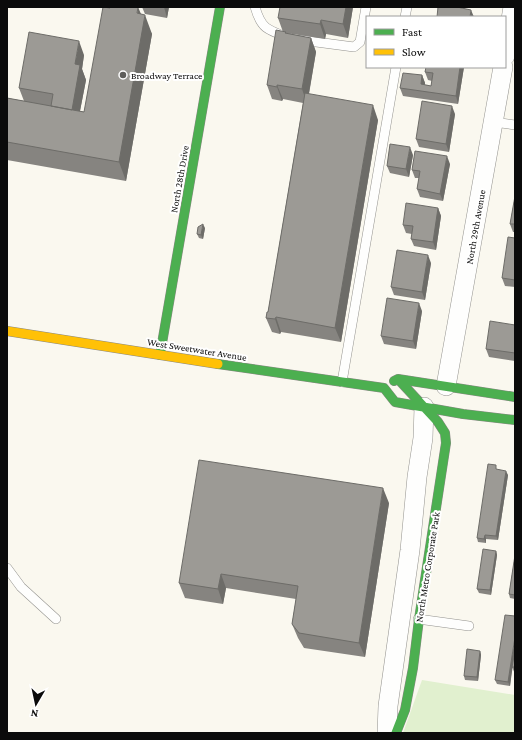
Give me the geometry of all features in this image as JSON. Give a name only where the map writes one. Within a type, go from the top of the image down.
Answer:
[{"type":"street","name":"North 28th Drive","points":[[160,355],[220,7]]},
{"type":"street","points":[[506,51],[513,18]]},
{"type":"street","name":"North 29th Avenue","points":[[443,399],[503,68]]},
{"type":"street","name":"West Sweetwater Avenue","points":[[7,330],[160,355],[384,388]]},
{"type":"street","points":[[398,379],[443,399],[463,414],[515,420]]},
{"type":"street","points":[[398,379],[443,399],[463,414]]},
{"type":"street","points":[[398,379],[384,388],[396,402],[515,397]]},
{"type":"street","points":[[443,399],[515,412]]},
{"type":"street","name":"North Metro Corporate Park","points":[[396,733],[405,710],[410,682],[410,550],[422,438],[443,399]]},
{"type":"street","name":"North Metro Corporate Park","points":[[387,733],[388,706],[410,618]]},
{"type":"lane","points":[[255,7],[261,24],[272,32],[288,38],[354,47],[360,42],[366,7]]},
{"type":"lane","points":[[342,382],[396,68]]},
{"type":"lane","points":[[494,122],[515,125]]},
{"type":"lane","points":[[7,568],[21,587],[56,619]]},
{"type":"lane","points":[[410,618],[468,626]]},
{"type":"green space","points":[[422,680],[515,695],[515,733],[403,733]]},
{"type":"building","name":"Broadway Terrace","points":[[103,7],[138,7],[137,13],[145,15],[119,162],[7,142],[7,98],[84,112]]},
{"type":"building","points":[[280,7],[346,7],[343,24],[321,20],[320,24],[278,18]]},
{"type":"building","points":[[438,7],[457,7],[471,10],[470,16],[437,16]]},
{"type":"building","points":[[276,30],[311,38],[302,89],[267,85]]},
{"type":"building","points":[[29,32],[79,41],[75,64],[80,65],[72,110],[51,106],[53,94],[19,88]]},
{"type":"building","points":[[426,68],[460,68],[456,96],[400,88],[403,73],[422,75],[421,84],[431,86],[433,73],[425,72]]},
{"type":"building","points":[[305,93],[373,105],[335,328],[276,317],[275,319],[266,318]]},
{"type":"building","points":[[422,101],[452,106],[446,144],[416,139]]},
{"type":"building","points":[[390,144],[410,147],[406,169],[387,166]]},
{"type":"building","points":[[415,151],[447,156],[440,194],[417,189],[420,171],[412,170]]},
{"type":"building","points":[[515,196],[515,224],[510,224]]},
{"type":"building","points":[[406,203],[438,208],[433,242],[411,239],[413,226],[403,225]]},
{"type":"building","points":[[203,224],[201,235],[197,234],[198,227]]},
{"type":"building","points":[[508,237],[515,238],[515,280],[502,278]]},
{"type":"building","points":[[397,250],[428,255],[422,292],[391,287]]},
{"type":"building","points":[[387,298],[419,303],[413,341],[381,336]]},
{"type":"building","points":[[490,321],[515,325],[515,353],[486,349]]},
{"type":"building","points":[[199,460],[383,488],[359,643],[299,633],[292,624],[298,586],[221,574],[218,589],[179,583]]},
{"type":"building","points":[[488,464],[496,465],[496,469],[506,471],[496,536],[485,535],[484,539],[477,538]]},
{"type":"building","points":[[483,549],[496,551],[490,590],[477,589]]},
{"type":"building","points":[[515,555],[515,595],[509,594]]},
{"type":"building","points":[[505,615],[515,616],[515,637],[508,682],[495,680]]},
{"type":"building","points":[[467,649],[480,651],[477,677],[464,676]]},
{"type":"building","points":[[515,651],[515,667],[512,667]]},
{"type":"traffic: fast","points":[[160,355],[220,7]]},
{"type":"traffic: fast","points":[[218,364],[384,388],[395,402],[463,414],[515,420]]},
{"type":"traffic: fast","points":[[394,381],[398,379],[515,397]]},
{"type":"traffic: fast","points":[[396,733],[405,710],[413,668],[446,443],[445,433],[438,422],[398,379]]},
{"type":"traffic: slow","points":[[7,331],[218,364]]},
{"type":"place","name":"Broadway Terrace","points":[[123,75]]}]
